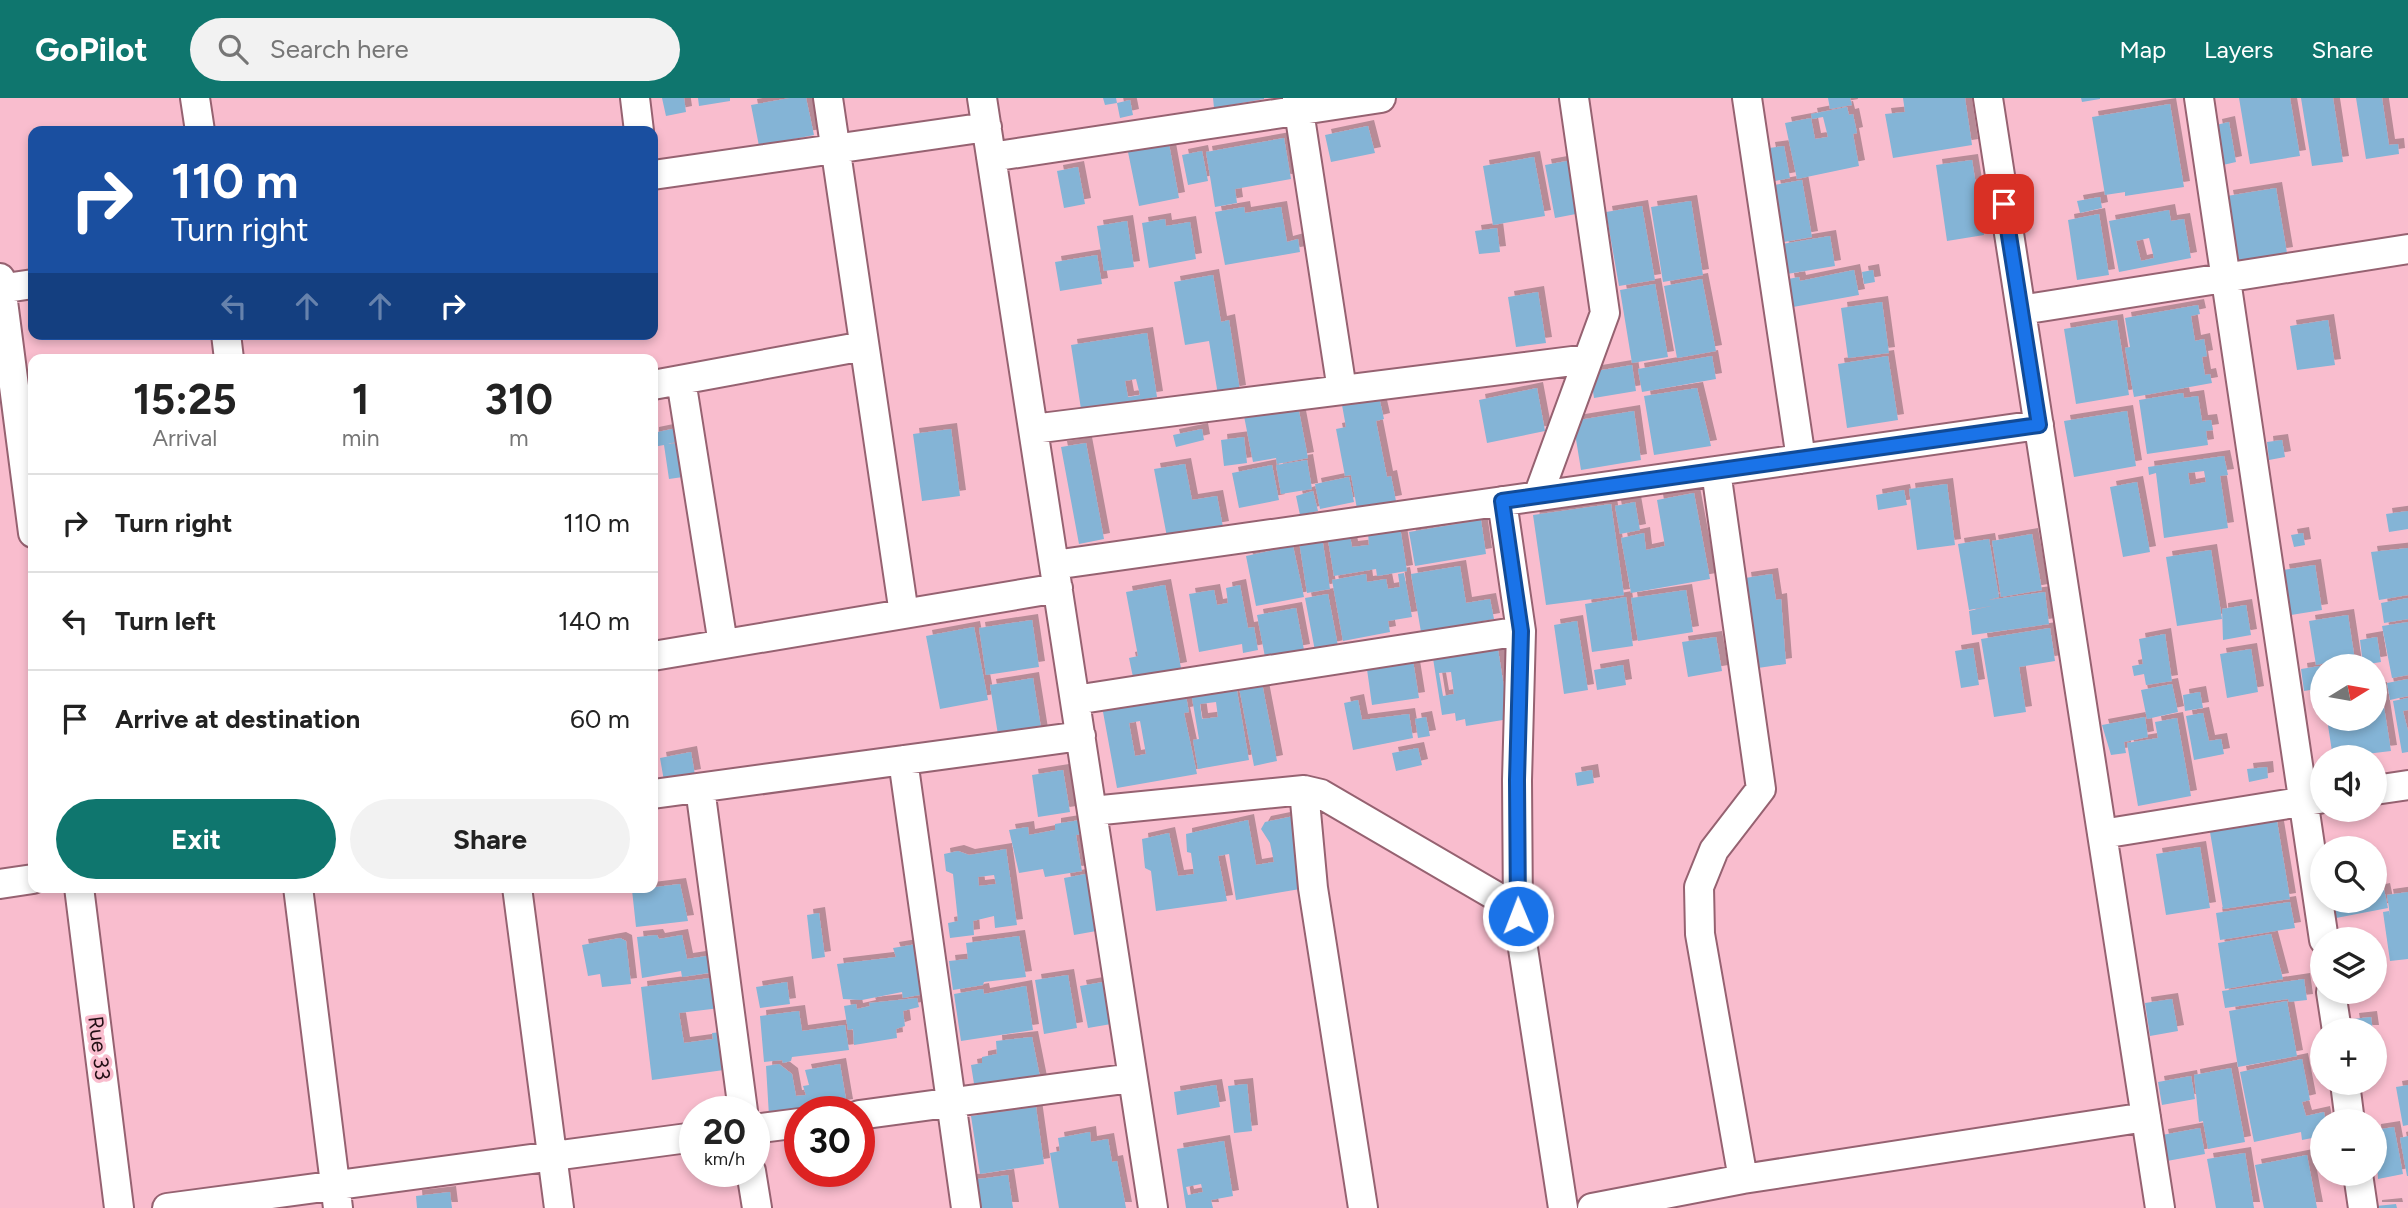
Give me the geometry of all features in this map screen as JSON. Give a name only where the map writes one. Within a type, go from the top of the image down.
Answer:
[{"type":"street","points":[[195,98],[199,126]]},
{"type":"street","points":[[635,98],[638,126]]},
{"type":"street","points":[[828,98],[904,614]]},
{"type":"street","points":[[982,98],[1153,1208]]},
{"type":"street","points":[[991,157],[1298,104],[1381,98]]},
{"type":"street","points":[[1538,496],[1605,313],[1574,98]]},
{"type":"street","points":[[1746,98],[1801,459]]},
{"type":"street","points":[[1988,98],[2160,1208]]},
{"type":"street","points":[[2199,98],[2225,278],[2310,782]]},
{"type":"street","points":[[1298,104],[1342,390]]},
{"type":"street","points":[[658,174],[987,127]]},
{"type":"street","points":[[2021,310],[2408,249]]},
{"type":"street","points":[[28,284],[0,285],[28,495]]},
{"type":"street","points":[[658,384],[864,346]]},
{"type":"street","points":[[1033,429],[1588,359]]},
{"type":"street","points":[[681,380],[723,644]]},
{"type":"street","points":[[658,655],[904,614],[1056,577],[1502,501],[2039,425]]},
{"type":"street","points":[[1716,471],[1761,789],[1714,850],[1699,887],[1700,934],[1743,1179]]},
{"type":"street","points":[[1502,501],[1521,631],[1518,909],[1563,1208]]},
{"type":"street","points":[[1075,700],[1521,631]]},
{"type":"street","points":[[658,793],[1081,736]]},
{"type":"street","points":[[903,760],[966,1208]]},
{"type":"street","points":[[2387,788],[2408,785]]},
{"type":"street","points":[[699,788],[741,1096]]},
{"type":"street","points":[[1092,811],[1304,790],[1321,794],[1518,909]]},
{"type":"street","points":[[1304,790],[1313,888],[1363,1208]]},
{"type":"street","points":[[2102,834],[2310,800]]},
{"type":"street","points":[[2315,822],[2323,927]]},
{"type":"street","points":[[0,884],[28,880]]},
{"type":"street","name":"Rue 33","points":[[80,893],[120,1208]]},
{"type":"street","points":[[299,893],[337,1197]]},
{"type":"street","points":[[518,893],[559,1208]]},
{"type":"street","points":[[875,1113],[1132,1078]]},
{"type":"street","points":[[1592,1208],[1675,1201],[1743,1179],[2146,1117]]},
{"type":"street","points":[[167,1208],[337,1197],[551,1156],[679,1139]]},
{"type":"street","points":[[2360,1186],[2363,1208]]},
{"type":"street","points":[[754,1187],[757,1208]]},
{"type":"building","points":[[662,98],[684,98],[686,112],[666,116]]},
{"type":"building","points":[[698,98],[730,98],[730,101],[699,106]]},
{"type":"building","points":[[806,98],[814,135],[759,146],[751,105]]},
{"type":"building","points":[[1103,98],[1116,98],[1117,103],[1105,105]]},
{"type":"building","points":[[1213,98],[1264,98],[1264,99],[1214,108]]},
{"type":"building","points":[[1828,98],[1850,98],[1852,105],[1830,109]]},
{"type":"building","points":[[1903,98],[1965,98],[1972,145],[1893,158],[1885,114],[1905,112]]},
{"type":"building","points":[[2081,98],[2100,98],[2100,99],[2082,102]]},
{"type":"building","points":[[2239,98],[2290,98],[2300,156],[2250,164]]},
{"type":"building","points":[[2301,98],[2333,98],[2343,162],[2312,166]]},
{"type":"building","points":[[2356,98],[2382,98],[2389,145],[2398,144],[2399,154],[2366,159]]},
{"type":"building","points":[[1130,100],[1133,115],[1120,118],[1117,103]]},
{"type":"building","points":[[2170,104],[2184,187],[2125,196],[2125,192],[2105,195],[2092,117]]},
{"type":"building","points":[[1847,107],[1849,115],[1853,114],[1857,133],[1853,134],[1859,166],[1797,179],[1785,123],[1811,118],[1815,139],[1828,137],[1823,117],[1812,119],[1811,114]]},
{"type":"building","points":[[2229,122],[2236,162],[2223,165],[2216,125]]},
{"type":"building","points":[[1368,126],[1375,153],[1331,162],[1325,135]]},
{"type":"building","points":[[1284,138],[1291,179],[1235,189],[1237,203],[1215,207],[1206,152]]},
{"type":"building","points":[[1169,144],[1179,198],[1139,206],[1128,152]]},
{"type":"building","points":[[1784,146],[1790,178],[1775,181],[1769,148]]},
{"type":"building","points":[[1202,151],[1208,181],[1188,185],[1182,155]]},
{"type":"building","points":[[1534,157],[1545,216],[1493,225],[1483,166]]},
{"type":"building","points":[[1972,160],[1984,235],[1947,241],[1936,165]]},
{"type":"building","points":[[1567,161],[1576,214],[1555,218],[1545,165]]},
{"type":"building","points":[[1078,167],[1085,204],[1064,208],[1057,171]]},
{"type":"building","points":[[1802,180],[1812,237],[1784,242],[1774,185]]},
{"type":"building","points":[[2276,188],[2287,253],[2239,261],[2227,196]]},
{"type":"building","points":[[2100,197],[2102,208],[2080,213],[2077,201]]},
{"type":"building","points":[[1691,201],[1703,275],[1663,282],[1651,207]]},
{"type":"building","points":[[1642,206],[1655,280],[1619,286],[1606,212]]},
{"type":"building","points":[[1244,207],[1245,213],[1281,207],[1287,242],[1298,239],[1300,252],[1225,265],[1215,212]]},
{"type":"building","points":[[2169,210],[2171,221],[2184,219],[2191,258],[2119,272],[2109,221]],"holes":[[[2149,238],[2154,258],[2141,261],[2136,241]]]},
{"type":"building","points":[[2099,214],[2109,275],[2077,280],[2068,220]]},
{"type":"building","points":[[1165,219],[1166,226],[1190,222],[1196,259],[1149,268],[1142,223]]},
{"type":"building","points":[[1127,221],[1134,267],[1104,271],[1097,226]]},
{"type":"building","points":[[1497,228],[1500,252],[1479,254],[1475,231]]},
{"type":"building","points":[[1830,236],[1835,266],[1787,274],[1782,244]]},
{"type":"building","points":[[1097,255],[1102,284],[1060,291],[1055,262]]},
{"type":"building","points":[[1854,270],[1859,295],[1793,307],[1788,279],[1799,277],[1800,281]]},
{"type":"building","points":[[1873,270],[1875,282],[1864,284],[1862,272]]},
{"type":"building","points":[[1213,275],[1221,322],[1229,320],[1240,391],[1218,395],[1209,341],[1185,345],[1174,282]]},
{"type":"building","points":[[1702,279],[1716,351],[1677,358],[1664,286]]},
{"type":"building","points":[[1655,284],[1668,357],[1632,363],[1620,290]]},
{"type":"building","points":[[1538,292],[1546,343],[1516,347],[1508,297]]},
{"type":"building","points":[[1882,302],[1889,353],[1848,358],[1841,308]]},
{"type":"building","points":[[2198,305],[2200,314],[2191,316],[2195,341],[2204,339],[2207,356],[2202,357],[2205,375],[2210,374],[2212,383],[2134,397],[2125,348],[2130,347],[2125,318]]},
{"type":"building","points":[[2117,320],[2129,395],[2076,404],[2064,329]]},
{"type":"building","points":[[2328,320],[2335,365],[2297,370],[2290,326]]},
{"type":"building","points":[[1147,333],[1157,397],[1081,409],[1071,345]],"holes":[[[1136,379],[1140,395],[1128,397],[1125,381]]]},
{"type":"building","points":[[1712,356],[1716,379],[1642,392],[1638,369]]},
{"type":"building","points":[[1888,356],[1898,420],[1847,428],[1838,364]]},
{"type":"building","points":[[1632,365],[1636,391],[1594,398],[1590,372]]},
{"type":"building","points":[[1537,388],[1545,431],[1487,443],[1479,400]]},
{"type":"building","points":[[1697,388],[1711,446],[1654,455],[1644,396]]},
{"type":"building","points":[[2183,393],[2184,398],[2198,396],[2202,421],[2211,420],[2213,430],[2206,431],[2208,445],[2147,454],[2139,400]]},
{"type":"building","points":[[1379,397],[1384,419],[1376,421],[1387,477],[1391,476],[1396,501],[1357,509],[1351,475],[1345,476],[1336,429],[1346,427],[1342,405]]},
{"type":"building","points":[[1298,406],[1308,458],[1277,464],[1276,458],[1253,462],[1244,416]]},
{"type":"building","points":[[1634,411],[1641,460],[1581,470],[1573,421]]},
{"type":"building","points":[[2127,411],[2136,466],[2074,477],[2064,421]]},
{"type":"building","points":[[677,428],[679,441],[668,444],[678,443],[683,477],[669,479],[664,445],[658,446],[658,432]]},
{"type":"building","points":[[951,429],[960,496],[922,501],[913,434]]},
{"type":"building","points":[[1202,429],[1204,440],[1176,447],[1173,435]]},
{"type":"building","points":[[1244,437],[1247,463],[1224,466],[1221,440]]},
{"type":"building","points":[[2282,440],[2285,457],[2269,460],[2267,442]]},
{"type":"building","points":[[1086,443],[1104,539],[1079,544],[1061,447]]},
{"type":"building","points":[[2224,456],[2228,475],[2220,476],[2228,528],[2164,538],[2156,473],[2149,475],[2148,467]],"holes":[[[2204,471],[2206,482],[2190,485],[2188,473]]]},
{"type":"building","points":[[1307,460],[1312,489],[1281,494],[1276,465]]},
{"type":"building","points":[[1185,464],[1192,500],[1217,496],[1223,527],[1167,537],[1154,469]]},
{"type":"building","points":[[1272,465],[1279,500],[1239,508],[1232,473]]},
{"type":"building","points":[[1349,477],[1354,502],[1320,509],[1315,484]]},
{"type":"building","points":[[2137,482],[2150,552],[2123,557],[2110,487]]},
{"type":"building","points":[[1947,484],[1955,545],[1917,550],[1909,489]]},
{"type":"building","points":[[1904,490],[1907,505],[1878,510],[1876,495]]},
{"type":"building","points":[[1313,491],[1318,511],[1300,515],[1296,496]]},
{"type":"building","points":[[1694,493],[1710,579],[1631,593],[1621,538],[1644,533],[1646,550],[1665,546],[1657,500]]},
{"type":"building","points":[[1635,502],[1640,530],[1620,534],[1615,506]]},
{"type":"building","points":[[1611,504],[1624,595],[1546,605],[1533,515]]},
{"type":"building","points":[[2408,511],[2408,529],[2389,532],[2386,514]]},
{"type":"building","points":[[1481,520],[1486,554],[1415,566],[1409,532]]},
{"type":"building","points":[[1400,527],[1407,571],[1377,576],[1376,569],[1334,576],[1328,540],[1350,536],[1352,547],[1369,545],[1368,533]]},
{"type":"building","points":[[2303,533],[2305,545],[2294,547],[2291,535]]},
{"type":"building","points":[[2032,534],[2042,590],[2001,597],[1992,541]]},
{"type":"building","points":[[1322,537],[1330,589],[1307,593],[1299,541]]},
{"type":"building","points":[[1989,539],[1999,597],[1989,600],[2045,592],[2049,624],[1972,635],[1969,611],[1991,606],[1969,610],[1958,544]]},
{"type":"building","points":[[1293,546],[1304,597],[1256,606],[1246,556]]},
{"type":"building","points":[[2408,548],[2408,595],[2379,600],[2371,552]]},
{"type":"building","points":[[2211,550],[2222,619],[2177,626],[2166,557]]},
{"type":"building","points":[[2315,565],[2322,610],[2291,615],[2283,570]]},
{"type":"building","points":[[1460,566],[1466,603],[1490,599],[1494,619],[1421,632],[1411,574]]},
{"type":"building","points":[[1404,573],[1412,617],[1388,621],[1390,632],[1343,641],[1332,580],[1366,574],[1367,582],[1386,579],[1388,589],[1400,587],[1398,574]]},
{"type":"building","points":[[1772,574],[1776,600],[1781,599],[1786,664],[1758,668],[1745,578]]},
{"type":"building","points":[[1165,585],[1181,668],[1133,677],[1129,658],[1138,656],[1126,592]]},
{"type":"building","points":[[1240,585],[1248,628],[1254,627],[1258,650],[1243,653],[1242,644],[1199,652],[1189,594],[1214,590],[1217,605],[1228,603],[1226,588]]},
{"type":"building","points":[[1686,590],[1693,632],[1638,641],[1631,598]]},
{"type":"building","points":[[1328,594],[1338,646],[1315,651],[1305,598]]},
{"type":"building","points":[[1626,597],[1633,646],[1592,652],[1585,604]]},
{"type":"building","points":[[2408,598],[2408,619],[2384,623],[2381,603]]},
{"type":"building","points":[[2246,605],[2251,635],[2223,640],[2222,609]]},
{"type":"building","points":[[1296,608],[1304,650],[1265,657],[1257,615]]},
{"type":"building","points":[[2348,615],[2354,654],[2314,654],[2309,621]]},
{"type":"building","points":[[1032,620],[1039,667],[986,675],[979,628]]},
{"type":"building","points":[[1577,621],[1588,690],[1564,694],[1554,625]]},
{"type":"building","points":[[2408,622],[2408,675],[2392,678],[2382,626]]},
{"type":"building","points":[[974,627],[988,700],[940,709],[926,636]]},
{"type":"building","points":[[2050,628],[2055,661],[2019,667],[2026,712],[1994,717],[1981,639]]},
{"type":"building","points":[[2165,634],[2172,681],[2146,685],[2144,674],[2134,676],[2132,666],[2143,664],[2139,639]]},
{"type":"building","points":[[1716,637],[1722,671],[1688,677],[1682,642]]},
{"type":"building","points":[[2377,637],[2380,654],[2362,654],[2360,640]]},
{"type":"building","points":[[1497,643],[1509,719],[1466,726],[1465,719],[1456,721],[1455,713],[1442,715],[1432,652]],"holes":[[[1451,672],[1454,694],[1443,696],[1439,673]]]},
{"type":"building","points":[[1411,648],[1419,698],[1372,705],[1365,655]]},
{"type":"building","points":[[1973,648],[1979,685],[1961,688],[1955,651]]},
{"type":"building","points":[[2251,649],[2258,692],[2227,698],[2220,654]]},
{"type":"building","points":[[1623,665],[1626,685],[1597,690],[1594,670]]},
{"type":"building","points":[[2310,668],[2310,690],[2304,691],[2301,669]]},
{"type":"building","points":[[1033,678],[1042,734],[999,741],[990,685]]},
{"type":"building","points":[[1261,678],[1277,761],[1254,766],[1238,682]]},
{"type":"building","points":[[2408,679],[2408,696],[2390,700],[2387,683]]},
{"type":"building","points":[[2172,684],[2178,712],[2147,719],[2141,690]]},
{"type":"building","points":[[1236,685],[1249,760],[1198,769],[1193,740],[1199,739],[1191,692]],"holes":[[[1216,702],[1218,717],[1202,719],[1200,704]]]},
{"type":"building","points":[[1184,686],[1189,712],[1184,713],[1197,774],[1117,788],[1101,701]],"holes":[[[1140,721],[1146,754],[1135,756],[1129,723]]]},
{"type":"building","points":[[2200,692],[2203,708],[2185,711],[2183,695]]},
{"type":"building","points":[[2408,698],[2408,710],[2403,711],[2408,731],[2408,752],[2402,753],[2393,701]]},
{"type":"building","points":[[1358,700],[1362,720],[1409,714],[1413,738],[1353,750],[1344,703]]},
{"type":"building","points":[[2203,713],[2209,741],[2221,739],[2224,754],[2194,760],[2186,716]]},
{"type":"building","points":[[1426,717],[1430,736],[1418,738],[1415,719]]},
{"type":"building","points":[[2145,717],[2148,737],[2124,742],[2126,753],[2111,755],[2102,725]]},
{"type":"building","points":[[2177,718],[2191,796],[2138,806],[2127,743],[2158,738],[2155,722]]},
{"type":"building","points":[[2387,726],[2391,751],[2387,751],[2387,745],[2331,745],[2329,732],[2387,732]]},
{"type":"building","points":[[1418,748],[1422,765],[1396,771],[1392,753]]},
{"type":"building","points":[[691,752],[695,775],[664,781],[660,758]]},
{"type":"building","points":[[2267,767],[2268,778],[2249,782],[2247,769]]},
{"type":"building","points":[[1063,770],[1070,812],[1038,817],[1032,775]]},
{"type":"building","points":[[1592,770],[1594,783],[1577,786],[1575,773]]},
{"type":"building","points":[[1299,815],[1306,888],[1236,900],[1229,854],[1218,856],[1227,901],[1156,911],[1151,871],[1145,868],[1142,839],[1169,833],[1178,876],[1194,874],[1191,853],[1187,852],[1186,834],[1248,820],[1256,865],[1274,862],[1270,843],[1261,829],[1265,822]]},
{"type":"building","points":[[1080,820],[1082,834],[1076,835],[1082,871],[1045,877],[1043,869],[1019,873],[1009,830],[1028,827],[1029,835],[1055,830],[1055,824]]},
{"type":"building","points":[[2277,821],[2290,899],[2223,909],[2210,832]]},
{"type":"building","points":[[2200,847],[2210,908],[2166,915],[2156,854]]},
{"type":"building","points":[[1006,849],[1017,925],[995,928],[994,916],[973,921],[974,935],[950,938],[948,923],[958,921],[953,874],[946,871],[944,854],[958,851],[969,855]],"holes":[[[994,875],[996,884],[979,886],[978,877]]]},
{"type":"building","points":[[1091,873],[1102,930],[1074,935],[1064,878]]},
{"type":"building","points":[[680,884],[688,921],[636,927],[632,893],[658,893],[658,887]]},
{"type":"building","points":[[2408,892],[2408,959],[2390,961],[2383,913],[2389,911],[2390,915],[2387,895]]},
{"type":"building","points":[[2290,902],[2295,928],[2220,940],[2216,913]]},
{"type":"building","points":[[819,913],[825,957],[812,959],[807,915]]},
{"type":"building","points":[[2335,913],[2362,913],[2336,918]]},
{"type":"building","points":[[2271,934],[2283,979],[2225,989],[2218,943]]},
{"type":"building","points":[[657,935],[659,939],[682,935],[687,959],[713,955],[716,972],[682,977],[681,971],[642,978],[637,937]]},
{"type":"building","points":[[1019,936],[1026,977],[984,982],[983,985],[953,990],[949,961],[968,959],[966,943]]},
{"type":"building","points":[[620,938],[626,941],[631,984],[602,987],[600,974],[588,976],[582,945]]},
{"type":"building","points":[[917,944],[925,994],[903,998],[902,992],[862,1000],[843,999],[837,964],[896,957],[893,948]]},
{"type":"building","points":[[1068,975],[1077,1028],[1044,1034],[1035,980]]},
{"type":"building","points":[[718,977],[720,1008],[679,1013],[684,1043],[713,1039],[712,1033],[723,1032],[731,1069],[652,1080],[641,987]]},
{"type":"building","points":[[2304,979],[2307,1000],[2289,1002],[2288,999],[2225,1008],[2222,991]]},
{"type":"building","points":[[1109,981],[1117,1023],[1088,1028],[1080,986]]},
{"type":"building","points":[[787,982],[790,1004],[760,1008],[756,987]]},
{"type":"building","points":[[1026,986],[1033,1030],[961,1041],[954,994],[983,989],[984,994]]},
{"type":"building","points":[[917,998],[919,1007],[903,1011],[905,1026],[896,1029],[897,1038],[854,1045],[853,1029],[848,1030],[844,1006],[856,1004],[857,1009],[870,1006],[869,1003]]},
{"type":"building","points":[[2172,999],[2178,1031],[2150,1036],[2145,1003]]},
{"type":"building","points":[[2287,1001],[2297,1056],[2238,1067],[2229,1011]]},
{"type":"building","points":[[799,1011],[802,1031],[845,1025],[849,1050],[792,1057],[791,1061],[783,1063],[782,1060],[764,1062],[760,1016]]},
{"type":"building","points":[[1032,1037],[1041,1082],[975,1090],[971,1065],[982,1063],[982,1057],[997,1054],[996,1041]]},
{"type":"building","points":[[2302,1059],[2310,1100],[2302,1102],[2306,1116],[2310,1115],[2310,1138],[2302,1140],[2301,1132],[2254,1142],[2240,1072]]},
{"type":"building","points":[[779,1064],[792,1074],[796,1096],[784,1096],[784,1114],[770,1116],[766,1066]]},
{"type":"building","points":[[840,1064],[845,1096],[796,1096],[806,1095],[803,1086],[809,1085],[805,1070]]},
{"type":"building","points":[[2231,1068],[2245,1142],[2208,1149],[2203,1121],[2199,1122],[2194,1075]]},
{"type":"building","points":[[2191,1076],[2195,1099],[2162,1105],[2158,1082]]},
{"type":"building","points":[[1247,1084],[1252,1131],[1234,1133],[1228,1086]]},
{"type":"building","points":[[1216,1085],[1220,1107],[1177,1115],[1174,1092]]},
{"type":"building","points":[[2408,1085],[2408,1125],[2403,1126],[2396,1087]]},
{"type":"building","points":[[1036,1107],[1044,1164],[980,1174],[971,1116]]},
{"type":"building","points":[[2394,1127],[2403,1174],[2387,1177],[2387,1128]]},
{"type":"building","points":[[2200,1128],[2205,1154],[2167,1161],[2162,1135]]},
{"type":"building","points":[[1090,1132],[1091,1142],[1108,1139],[1112,1162],[1117,1161],[1126,1208],[1059,1208],[1050,1153],[1060,1151],[1058,1138]]},
{"type":"building","points":[[2408,1136],[2408,1176],[2407,1176],[2400,1138]]},
{"type":"building","points":[[1224,1141],[1233,1196],[1211,1200],[1213,1208],[1186,1208],[1177,1149]],"holes":[[[1201,1184],[1203,1192],[1188,1195],[1186,1187]]]},
{"type":"building","points":[[2245,1153],[2254,1208],[2216,1208],[2207,1159]]},
{"type":"building","points":[[2307,1155],[2310,1186],[2313,1186],[2317,1208],[2264,1208],[2255,1165]]},
{"type":"building","points":[[1008,1175],[1013,1208],[975,1208],[971,1180]]},
{"type":"building","points":[[450,1192],[452,1208],[417,1208],[416,1196]]},
{"type":"building","points":[[2396,1204],[2397,1208],[2376,1208],[2376,1206]]},
{"type":"route","points":[[1518,916],[1517,780],[1521,631],[1502,501],[2039,425],[2004,204]]}]
